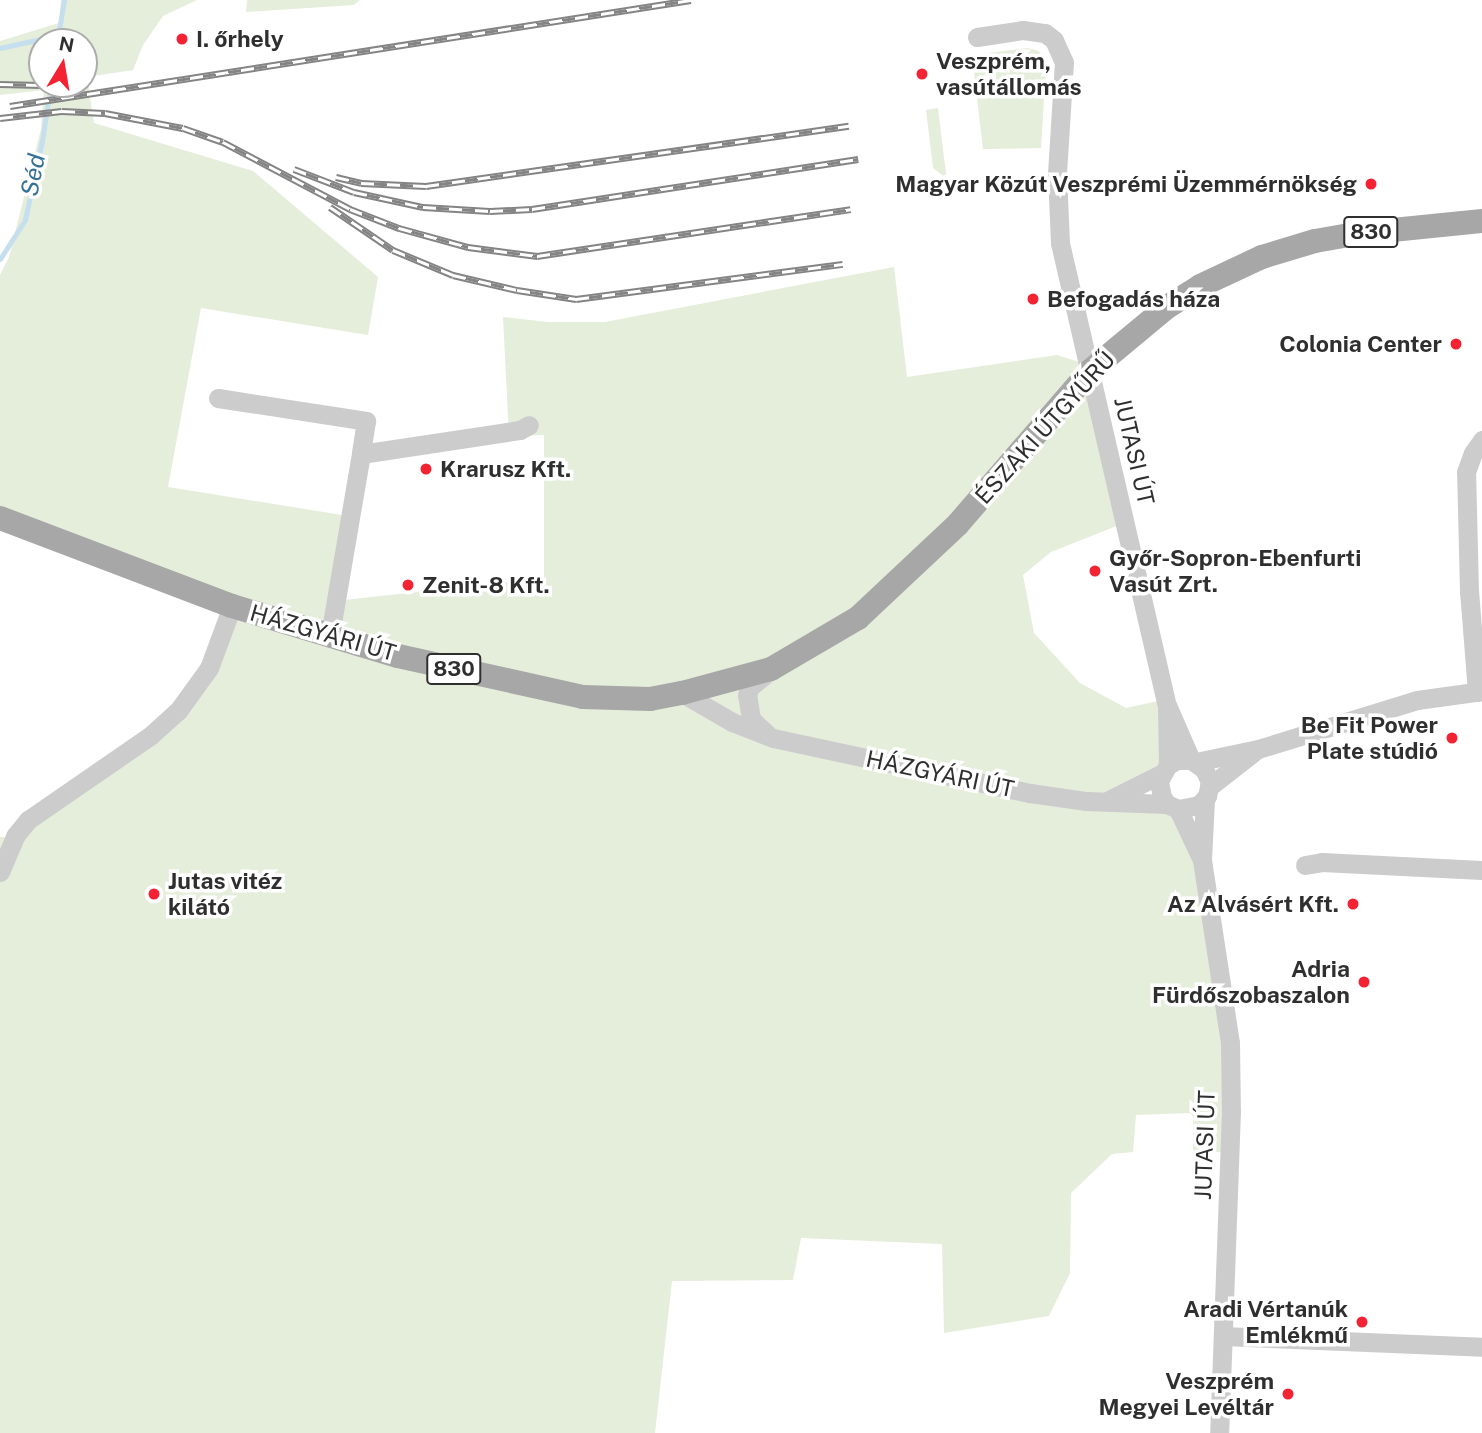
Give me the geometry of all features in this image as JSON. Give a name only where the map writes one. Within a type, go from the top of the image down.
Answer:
[{"type":"main road","name":"ÉSZAKI ÚTGYŰRŰ","points":[[682,693],[771,669],[858,618],[958,524],[1090,371],[1167,307],[1200,286],[1262,257],[1353,234],[1482,221]]},
{"type":"main road","name":"HÁZGYÁRI ÚT","points":[[0,518],[232,606],[398,656],[583,697],[650,699],[682,693]]},
{"type":"street","name":"JUTASI ÚT","points":[[977,37],[1034,30],[1054,40],[1064,62],[1057,174],[1057,223],[1167,705],[1194,761],[1207,773],[1202,860],[1230,1044],[1231,1111],[1219,1433]]},
{"type":"street","points":[[218,398],[366,421],[330,635]]},
{"type":"street","points":[[361,454],[520,430],[529,425]]},
{"type":"street","points":[[1108,801],[1177,761],[1194,761],[1258,749],[1417,700],[1480,691],[1469,591],[1466,472],[1473,453],[1482,440]]},
{"type":"street","points":[[0,872],[15,836],[28,820],[151,735],[178,711],[209,668],[232,606]]},
{"type":"street","points":[[771,669],[748,688],[747,707],[751,719],[773,738]]},
{"type":"street","name":"HÁZGYÁRI ÚT","points":[[682,693],[732,722],[773,738],[1030,793],[1172,806]]},
{"type":"street","name":"JUTASI ÚT","points":[[1167,705],[1165,769],[1160,792],[1172,806],[1202,860]]},
{"type":"street","points":[[1172,806],[1193,808],[1258,749]]},
{"type":"street","points":[[1305,865],[1322,862],[1482,870]]},
{"type":"street","points":[[1223,1336],[1482,1347]]},
{"type":"green space","points":[[61,0],[197,0],[163,16],[143,45],[133,70],[98,75],[98,28],[43,28],[59,23]]},
{"type":"green space","points":[[247,0],[360,0],[354,5],[246,12]]},
{"type":"green space","points":[[28,32],[28,92],[0,95],[0,41]]},
{"type":"green space","points":[[1027,48],[1039,51],[1046,65],[1041,148],[983,149],[972,55]]},
{"type":"green space","points":[[43,98],[90,98],[94,123],[253,171],[378,277],[368,335],[201,308],[168,487],[348,516],[335,601],[544,578],[544,435],[509,436],[503,317],[548,322],[605,322],[894,267],[907,377],[1057,355],[1079,362],[1129,521],[1051,552],[1023,575],[1034,633],[1080,683],[1126,708],[1167,699],[1166,765],[1114,796],[1166,806],[1205,873],[1231,1152],[1193,1152],[1193,1116],[1190,1113],[1136,1115],[1133,1152],[1112,1154],[1071,1193],[1070,1273],[1049,1316],[944,1333],[942,1244],[801,1238],[793,1280],[672,1281],[655,1433],[0,1433],[0,837],[16,837],[180,711],[234,606],[0,518],[0,275],[9,257],[41,129]]},
{"type":"green space","points":[[938,108],[947,179],[933,168],[926,110]]},
{"type":"waterway","name":"Séd","points":[[59,28],[64,0]]},
{"type":"waterway","points":[[0,48],[28,42]]},
{"type":"waterway","name":"Séd","points":[[0,259],[25,220],[49,98]]},
{"type":"railway","points":[[10,106],[691,0]]},
{"type":"railway","points":[[0,84],[28,85]]},
{"type":"railway","points":[[0,118],[62,111],[105,113],[183,128],[223,142],[350,209],[399,228],[468,247],[537,256],[851,209]]},
{"type":"railway","points":[[336,177],[361,183],[426,186],[849,126]]},
{"type":"railway","points":[[294,169],[354,192],[423,207],[490,211],[532,209],[858,159]]},
{"type":"railway","points":[[330,207],[393,250],[453,275],[517,290],[576,299],[843,264]]},
{"type":"place","name":"I. őrhely","points":[[182,39]]},
{"type":"place","name":"Veszprém, vasútállomás","points":[[922,74]]},
{"type":"place","name":"Magyar Közút Veszprémi Üzemmérnökség","points":[[1371,184]]},
{"type":"place","name":"Befogadás háza","points":[[1033,299]]},
{"type":"place","name":"Colonia Center","points":[[1456,344]]},
{"type":"place","name":"Krarusz Kft.","points":[[426,469]]},
{"type":"place","name":"Győr-Sopron-Ebenfurti Vasút Zrt.","points":[[1095,571]]},
{"type":"place","name":"Zenit-8 Kft.","points":[[408,585]]},
{"type":"place","name":"Be Fit Power Plate stúdió","points":[[1452,738]]},
{"type":"place","name":"Jutas vitéz kilátó","points":[[154,894]]},
{"type":"place","name":"Az Alvásért Kft.","points":[[1353,904]]},
{"type":"place","name":"Adria Fürdőszobaszalon","points":[[1364,982]]},
{"type":"place","name":"Aradi Vértanúk Emlékmű","points":[[1362,1322]]},
{"type":"place","name":"Veszprém Megyei Levéltár","points":[[1288,1394]]}]
